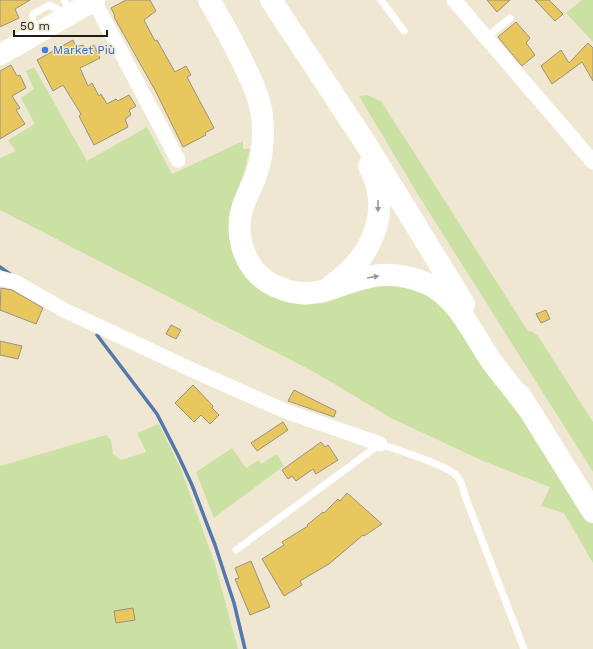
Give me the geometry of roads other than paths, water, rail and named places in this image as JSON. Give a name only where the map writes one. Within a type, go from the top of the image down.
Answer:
[{"type":"highway","points":[[209,0],[225,27],[254,86],[262,115],[263,129],[261,158],[240,217],[239,234],[247,260],[254,271],[276,287],[290,293],[307,294],[342,286],[363,278],[381,275],[397,275],[428,284],[441,292],[462,314],[492,361],[527,407]]},
{"type":"highway","points":[[217,0],[225,27]]},
{"type":"highway","points":[[271,0],[339,102],[593,496]]},
{"type":"highway","points":[[285,0],[339,102],[373,174],[377,187],[378,222],[373,239],[365,254],[350,271],[322,291]]},
{"type":"highway","points":[[339,102],[593,512]]},
{"type":"main road","points":[[2,52],[32,36],[68,9],[95,0]]},
{"type":"street","points":[[95,0],[178,160]]},
{"type":"street","points":[[454,0],[485,38],[593,162]]},
{"type":"street","points":[[0,278],[15,282],[64,310],[190,369],[285,411],[380,444]]},
{"type":"lane","points":[[381,0],[404,31]]},
{"type":"lane","points":[[485,38],[510,18]]},
{"type":"lane","points":[[236,550],[380,444],[443,467],[456,475],[460,480],[524,649]]},
{"type":"waterway","points":[[0,267],[10,274]]},
{"type":"waterway","points":[[97,335],[157,414],[178,455],[192,485],[215,545],[234,603],[245,649]]},
{"type":"place","name":"Market Più","points":[[45,50]]}]
